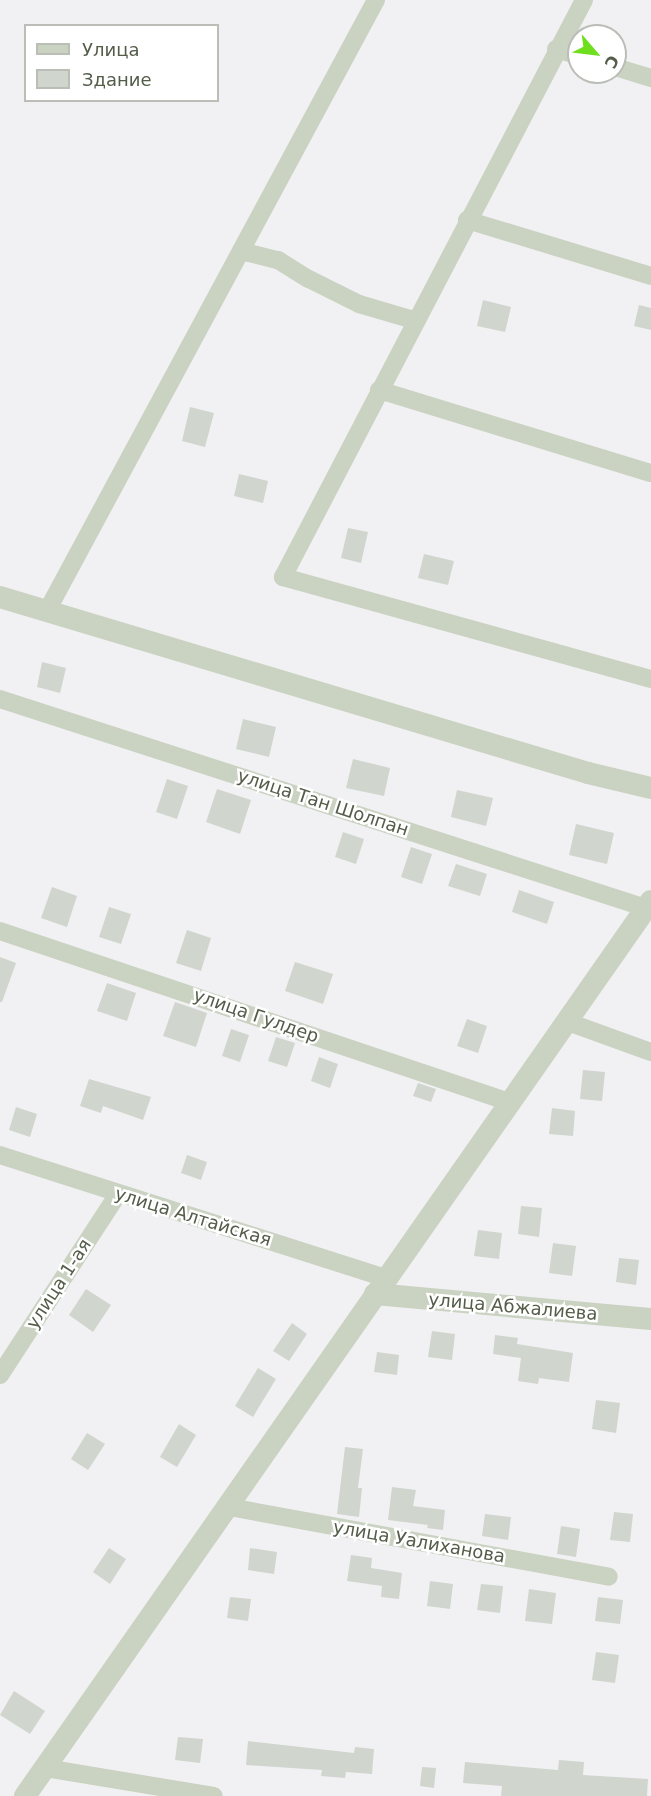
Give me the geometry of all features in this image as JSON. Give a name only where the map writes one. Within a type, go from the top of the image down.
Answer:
[{"type":"street","points":[[47,610],[376,0]]},
{"type":"street","points":[[584,0],[556,49],[283,577],[651,679]]},
{"type":"street","points":[[556,49],[567,52]]},
{"type":"street","points":[[627,71],[651,78]]},
{"type":"street","points":[[467,220],[651,276]]},
{"type":"street","points":[[241,251],[278,260],[309,279],[359,304],[417,321]]},
{"type":"street","points":[[380,390],[651,473]]},
{"type":"street","points":[[0,597],[588,773],[651,788]]},
{"type":"street","name":"улица Тан Шолпан","points":[[0,699],[649,904]]},
{"type":"street","points":[[24,1796],[229,1507],[380,1286],[512,1103],[649,904]]},
{"type":"street","name":"улица Гулдер","points":[[0,930],[512,1103]]},
{"type":"street","points":[[568,1022],[651,1052]]},
{"type":"street","name":"улица Алтайская","points":[[0,1155],[380,1286]]},
{"type":"street","name":"улица 1-ая","points":[[0,1375],[118,1194]]},
{"type":"street","name":"улица Абжалиева","points":[[380,1286],[651,1319]]},
{"type":"street","name":"улица Уалиханова","points":[[229,1507],[609,1577]]},
{"type":"street","points":[[45,1768],[214,1796]]},
{"type":"building","points":[[483,300],[511,307],[505,332],[477,326]]},
{"type":"building","points":[[639,305],[651,308],[651,330],[634,326]]},
{"type":"building","points":[[190,407],[214,413],[205,447],[182,441]]},
{"type":"building","points":[[239,474],[268,481],[263,503],[234,496]]},
{"type":"building","points":[[348,528],[368,532],[361,563],[341,558]]},
{"type":"building","points":[[424,554],[454,561],[448,585],[418,578]]},
{"type":"building","points":[[42,662],[66,668],[60,693],[37,687]]},
{"type":"building","points":[[243,719],[276,727],[269,757],[236,749]]},
{"type":"building","points":[[353,759],[390,768],[384,796],[346,788]]},
{"type":"building","points":[[167,779],[188,786],[177,819],[156,812]]},
{"type":"building","points":[[217,789],[251,800],[240,834],[206,822]]},
{"type":"building","points":[[457,790],[493,798],[486,826],[451,817]]},
{"type":"building","points":[[576,824],[614,833],[607,864],[569,855]]},
{"type":"building","points":[[343,832],[364,839],[356,864],[335,857]]},
{"type":"building","points":[[411,847],[432,854],[422,884],[401,877]]},
{"type":"building","points":[[456,864],[487,874],[480,896],[448,886]]},
{"type":"building","points":[[52,887],[77,896],[67,927],[41,918]]},
{"type":"building","points":[[519,890],[554,902],[547,924],[512,912]]},
{"type":"building","points":[[109,907],[131,914],[121,944],[99,937]]},
{"type":"building","points":[[187,930],[211,938],[201,971],[176,963]]},
{"type":"building","points":[[0,957],[16,963],[2,1002],[0,1002]]},
{"type":"building","points":[[295,962],[333,974],[323,1004],[285,991]]},
{"type":"building","points":[[107,983],[136,993],[127,1021],[97,1011]]},
{"type":"building","points":[[175,1002],[207,1013],[196,1047],[163,1036]]},
{"type":"building","points":[[467,1019],[487,1026],[478,1053],[457,1046]]},
{"type":"building","points":[[231,1029],[249,1035],[240,1062],[222,1056]]},
{"type":"building","points":[[276,1037],[295,1043],[287,1067],[268,1061]]},
{"type":"building","points":[[319,1057],[338,1064],[330,1088],[311,1081]]},
{"type":"building","points":[[583,1070],[605,1072],[602,1101],[580,1099]]},
{"type":"building","points":[[89,1079],[151,1097],[143,1120],[103,1106],[101,1113],[80,1106]]},
{"type":"building","points":[[418,1083],[436,1089],[431,1102],[413,1096]]},
{"type":"building","points":[[16,1107],[37,1114],[30,1137],[9,1130]]},
{"type":"building","points":[[552,1108],[575,1111],[573,1136],[549,1134]]},
{"type":"building","points":[[187,1155],[207,1162],[201,1180],[181,1173]]},
{"type":"building","points":[[521,1206],[542,1208],[539,1237],[518,1234]]},
{"type":"building","points":[[478,1230],[502,1233],[499,1259],[474,1256]]},
{"type":"building","points":[[553,1243],[576,1246],[572,1276],[549,1273]]},
{"type":"building","points":[[619,1258],[639,1260],[636,1285],[616,1282]]},
{"type":"building","points":[[86,1289],[111,1305],[93,1332],[69,1315]]},
{"type":"building","points":[[292,1323],[307,1334],[289,1361],[273,1351]]},
{"type":"building","points":[[432,1331],[455,1334],[452,1360],[428,1357]]},
{"type":"building","points":[[495,1335],[518,1338],[517,1344],[573,1353],[569,1382],[539,1378],[538,1384],[518,1381],[521,1358],[493,1354]]},
{"type":"building","points":[[377,1352],[399,1355],[397,1375],[374,1372]]},
{"type":"building","points":[[258,1368],[276,1379],[253,1417],[235,1406]]},
{"type":"building","points":[[596,1400],[620,1403],[616,1433],[592,1429]]},
{"type":"building","points":[[179,1424],[196,1435],[177,1467],[160,1457]]},
{"type":"building","points":[[87,1433],[105,1444],[88,1470],[71,1459]]},
{"type":"building","points":[[345,1447],[363,1449],[358,1488],[362,1488],[359,1517],[337,1514]]},
{"type":"building","points":[[392,1487],[416,1490],[413,1506],[445,1510],[443,1530],[427,1528],[428,1525],[388,1520]]},
{"type":"building","points":[[614,1512],[633,1514],[630,1542],[610,1540]]},
{"type":"building","points":[[485,1514],[511,1517],[508,1540],[482,1536]]},
{"type":"building","points":[[561,1526],[580,1529],[576,1557],[557,1554]]},
{"type":"building","points":[[109,1548],[126,1559],[110,1584],[93,1572]]},
{"type":"building","points":[[250,1548],[277,1552],[274,1574],[248,1570]]},
{"type":"building","points":[[351,1555],[372,1558],[371,1568],[402,1573],[399,1599],[381,1597],[382,1586],[347,1581]]},
{"type":"building","points":[[430,1581],[453,1584],[450,1609],[427,1606]]},
{"type":"building","points":[[481,1584],[503,1586],[500,1613],[477,1610]]},
{"type":"building","points":[[529,1589],[556,1593],[552,1624],[525,1621]]},
{"type":"building","points":[[230,1597],[251,1599],[248,1621],[227,1618]]},
{"type":"building","points":[[598,1597],[623,1600],[620,1624],[595,1621]]},
{"type":"building","points":[[596,1652],[619,1655],[615,1683],[592,1680]]},
{"type":"building","points":[[14,1691],[45,1711],[30,1734],[0,1715]]},
{"type":"building","points":[[178,1737],[203,1739],[200,1763],[175,1760]]},
{"type":"building","points":[[248,1741],[354,1753],[355,1747],[374,1749],[372,1774],[346,1772],[345,1778],[321,1776],[322,1770],[246,1765]]},
{"type":"building","points":[[559,1760],[584,1762],[583,1775],[648,1779],[647,1796],[501,1796],[502,1786],[463,1783],[465,1762],[558,1770]]},
{"type":"building","points":[[422,1767],[436,1768],[434,1788],[420,1786]]}]
